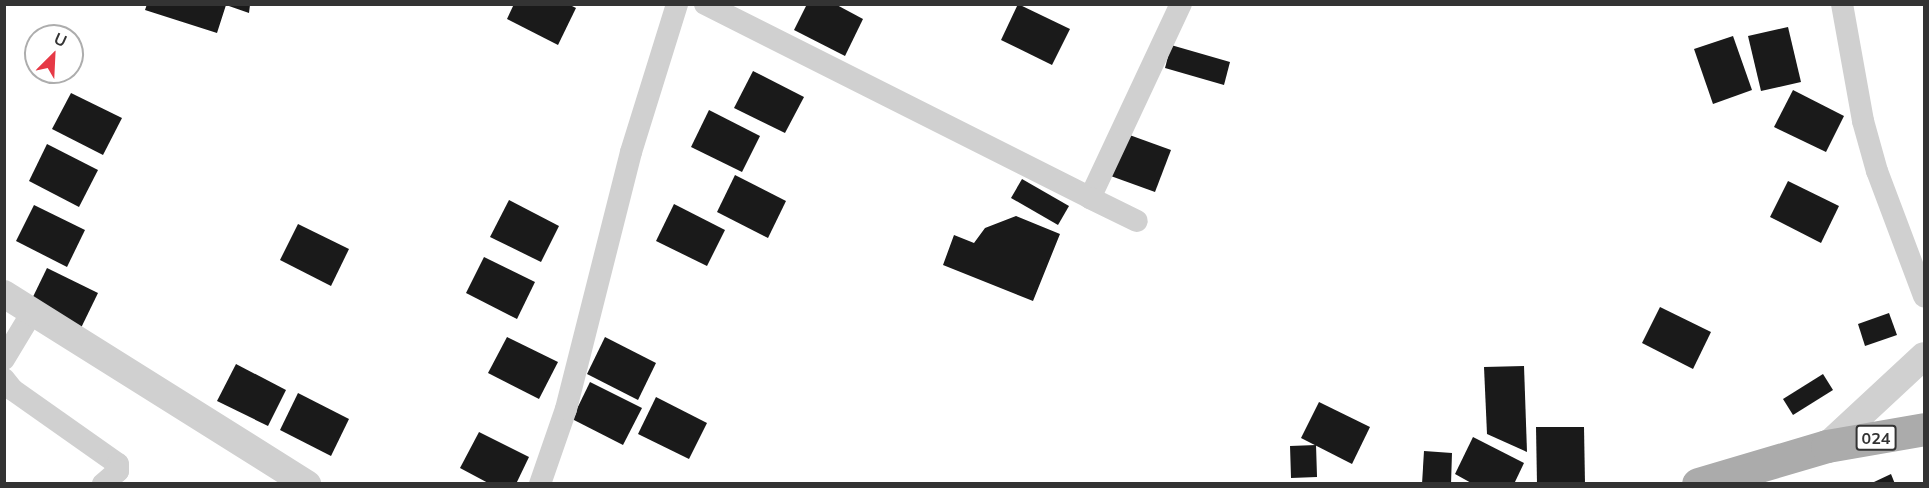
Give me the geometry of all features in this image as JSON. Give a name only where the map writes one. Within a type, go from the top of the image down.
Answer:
[{"type":"main road","name":"024","points":[[1698,483],[1827,447],[1924,429]]},
{"type":"street","points":[[540,483],[567,409],[631,152],[677,4]]},
{"type":"street","points":[[705,4],[1137,221]]},
{"type":"street","points":[[1090,198],[1181,4]]},
{"type":"street","points":[[1842,4],[1863,121],[1877,171],[1924,296]]},
{"type":"street","points":[[4,294],[307,483]]},
{"type":"street","points":[[4,359],[33,311]]},
{"type":"street","points":[[1827,447],[1924,358]]},
{"type":"street","points":[[4,379],[13,390],[118,464],[118,471],[103,483]]},
{"type":"building","points":[[147,4],[250,5],[249,13],[226,5],[217,33],[145,10]]},
{"type":"building","points":[[514,4],[568,4],[576,8],[558,45],[507,19]]},
{"type":"building","points":[[807,4],[835,4],[863,19],[845,56],[794,30]]},
{"type":"building","points":[[1018,4],[1070,29],[1052,65],[1001,40]]},
{"type":"building","points":[[1788,27],[1801,82],[1761,91],[1748,36]]},
{"type":"building","points":[[1733,36],[1752,90],[1713,104],[1694,49]]},
{"type":"building","points":[[1171,45],[1230,62],[1224,85],[1165,68]]},
{"type":"building","points":[[753,71],[804,97],[785,133],[734,108]]},
{"type":"building","points":[[1793,90],[1844,116],[1826,152],[1774,127]]},
{"type":"building","points":[[71,93],[122,118],[103,155],[52,129]]},
{"type":"building","points":[[709,110],[760,136],[742,172],[691,147]]},
{"type":"building","points":[[1124,133],[1171,150],[1155,192],[1108,175]]},
{"type":"building","points":[[47,144],[98,170],[79,207],[29,181]]},
{"type":"building","points":[[735,175],[786,201],[768,238],[717,212]]},
{"type":"building","points":[[1022,179],[1069,206],[1058,225],[1011,198]]},
{"type":"building","points":[[1788,181],[1839,206],[1821,243],[1770,217]]},
{"type":"building","points":[[509,200],[559,226],[541,262],[490,237]]},
{"type":"building","points":[[674,204],[725,230],[707,266],[656,241]]},
{"type":"building","points":[[34,205],[85,230],[67,267],[16,241]]},
{"type":"building","points":[[1016,216],[1060,234],[1033,301],[943,265],[954,235],[974,243],[985,228]]},
{"type":"building","points":[[298,224],[349,249],[331,286],[280,260]]},
{"type":"building","points":[[484,257],[535,282],[517,319],[466,293]]},
{"type":"building","points":[[47,268],[98,293],[80,330],[29,305]]},
{"type":"building","points":[[1660,307],[1711,332],[1693,369],[1642,343]]},
{"type":"building","points":[[1889,313],[1897,335],[1865,346],[1858,324]]},
{"type":"building","points":[[507,337],[558,362],[539,399],[488,373]]},
{"type":"building","points":[[605,337],[656,363],[638,400],[587,374]]},
{"type":"building","points":[[236,364],[286,390],[268,426],[217,401]]},
{"type":"building","points":[[1524,366],[1527,452],[1487,434],[1484,367]]},
{"type":"building","points":[[1823,374],[1833,390],[1793,415],[1783,399]]},
{"type":"building","points":[[590,382],[642,408],[623,445],[572,419]]},
{"type":"building","points":[[298,393],[349,419],[331,456],[280,430]]},
{"type":"building","points":[[656,397],[707,423],[689,459],[638,434]]},
{"type":"building","points":[[1319,402],[1370,427],[1352,464],[1301,438]]},
{"type":"building","points":[[1536,427],[1584,427],[1585,484],[1537,484]]},
{"type":"building","points":[[479,432],[529,457],[516,484],[490,484],[460,468]]},
{"type":"building","points":[[1473,437],[1524,463],[1514,484],[1473,484],[1455,474]]},
{"type":"building","points":[[1316,445],[1317,477],[1291,478],[1290,446]]},
{"type":"building","points":[[1424,451],[1452,453],[1451,484],[1422,484]]},
{"type":"building","points":[[1891,474],[1895,484],[1874,484],[1874,482]]}]
